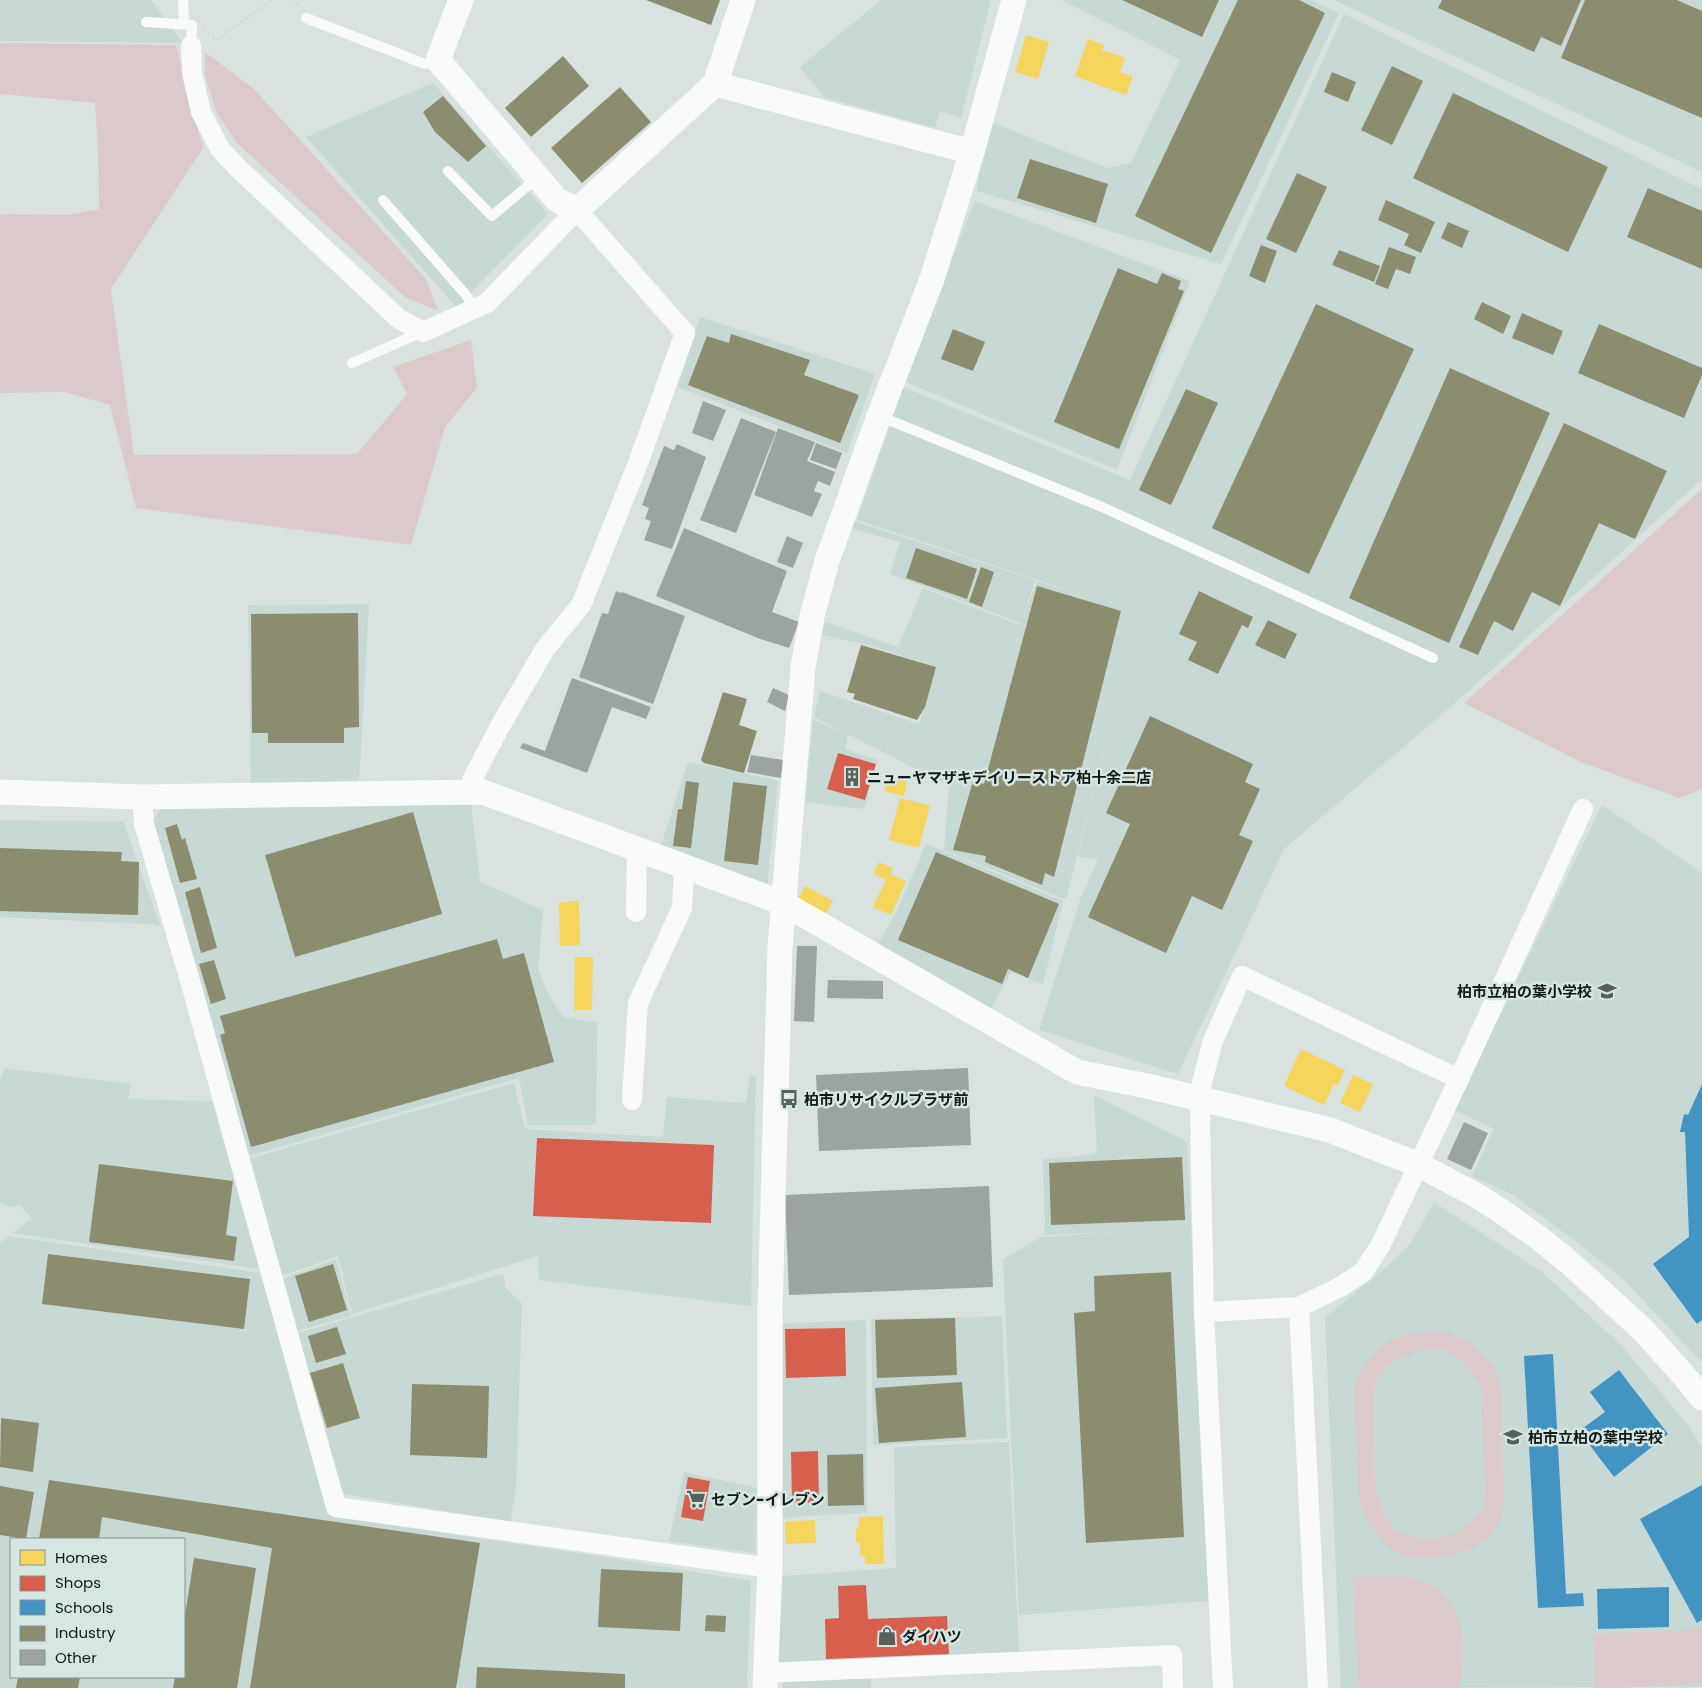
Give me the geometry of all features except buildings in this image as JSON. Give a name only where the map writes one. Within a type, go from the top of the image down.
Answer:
[{"type":"street","points":[[461,0],[438,60],[557,200],[577,210],[685,333],[637,466],[581,605],[545,649],[499,728],[473,778],[470,792]]},
{"type":"street","points":[[191,46],[192,73],[201,112],[220,149],[399,318],[423,332],[487,303],[577,210],[715,84],[743,0]]},
{"type":"street","points":[[1014,0],[972,152],[932,279],[879,416],[827,561],[812,616],[803,667],[780,957],[770,1312],[770,1568],[765,1681],[1172,1655],[1174,1688]]},
{"type":"street","points":[[715,84],[972,152]]},
{"type":"street","points":[[0,792],[142,797],[483,792],[783,903],[1078,1072],[1147,1086],[1330,1130],[1419,1165],[1476,1195],[1501,1211],[1570,1263],[1644,1330],[1702,1398]]},
{"type":"street","points":[[142,797],[144,824],[191,984],[336,1508],[770,1568]]},
{"type":"street","points":[[1204,1312],[1299,1307],[1340,1287],[1363,1272],[1380,1246],[1419,1165],[1584,809]]},
{"type":"street","points":[[636,912],[637,850]]},
{"type":"street","points":[[632,1100],[638,1003],[682,908],[684,866]]},
{"type":"street","points":[[1223,1688],[1204,1312],[1201,1100],[1202,1086],[1213,1041],[1242,976],[1459,1079]]},
{"type":"street","points":[[1299,1307],[1318,1688]]},
{"type":"lane","points":[[183,0],[191,46]]},
{"type":"lane","points":[[306,18],[425,64],[438,60]]},
{"type":"lane","points":[[146,22],[188,24]]},
{"type":"lane","points":[[448,170],[492,216],[538,177]]},
{"type":"lane","points":[[383,200],[466,295],[474,309]]},
{"type":"lane","points":[[352,363],[423,332]]},
{"type":"lane","points":[[879,416],[1102,507],[1432,658]]},
{"type":"path","points":[[188,24],[218,39],[272,0]]},
{"type":"shaded area","points":[[0,0],[151,0],[183,43],[0,41]]},
{"type":"shaded area","points":[[881,0],[991,0],[961,118],[940,111],[935,128],[824,97],[800,67]]},
{"type":"shaded area","points":[[1062,0],[1310,0],[1339,13],[1221,264],[977,191],[979,174],[993,123],[1107,168],[1131,163],[1180,60]]},
{"type":"shaded area","points":[[1334,0],[1702,0],[1702,172]]},
{"type":"shaded area","points":[[1344,14],[1702,189],[1702,479],[1454,704],[1284,849],[1178,1074],[1039,1030],[1081,897],[1098,860],[1078,856],[1111,720],[1066,900],[944,850],[949,786],[814,717],[820,691],[919,724],[936,667],[869,645],[822,635],[825,622],[898,647],[923,588],[1020,625],[1037,581],[1077,593],[857,520],[903,387],[1130,480]]},
{"type":"shaded area","points":[[0,43],[176,45],[203,148],[111,289],[134,455],[357,454],[407,394],[393,367],[471,340],[477,388],[445,427],[411,545],[136,508],[110,405],[65,392],[0,393],[0,214],[69,215],[99,209],[95,103],[0,94]]},
{"type":"shaded area","points":[[205,52],[254,89],[426,279],[438,311],[406,298],[237,143],[216,112],[205,75]]},
{"type":"shaded area","points":[[433,83],[548,214],[478,285],[458,309],[306,137]]},
{"type":"shaded area","points":[[975,201],[1190,281],[1117,470],[904,381]]},
{"type":"shaded area","points":[[700,317],[875,374],[847,453],[678,387]]},
{"type":"shaded area","points":[[1702,489],[1702,789],[1679,798],[1581,762],[1464,703]]},
{"type":"shaded area","points":[[850,520],[1035,580],[1021,623],[890,574],[900,542],[848,527]]},
{"type":"shaded area","points":[[369,604],[359,784],[251,788],[248,605]]},
{"type":"shaded area","points":[[813,719],[848,735],[845,749],[878,760],[864,809],[805,802]]},
{"type":"shaded area","points":[[688,762],[778,781],[767,888],[659,852]]},
{"type":"shaded area","points":[[471,804],[480,882],[543,910],[538,969],[548,994],[563,1017],[597,1022],[596,1125],[528,1125],[519,1078],[245,1157],[151,824],[162,807]]},
{"type":"shaded area","name":"柏市立柏の葉小学校","points":[[1602,805],[1702,873],[1702,1363],[1624,1280],[1513,1195],[1472,1176],[1494,1129],[1454,1110]]},
{"type":"shaded area","points":[[0,820],[123,821],[160,925],[0,917]]},
{"type":"shaded area","points":[[926,844],[1063,901],[1043,984],[1011,972],[990,1010],[875,949],[896,913]]},
{"type":"shaded area","points":[[4,1068],[131,1084],[128,1099],[212,1101],[259,1269],[12,1233],[32,1219],[20,1205],[10,1207],[0,1203],[0,1082]]},
{"type":"shaded area","points":[[750,1075],[756,1075],[751,1306],[539,1280],[538,1256],[352,1314],[338,1256],[278,1277],[244,1160],[514,1083],[525,1129],[663,1137],[667,1097],[746,1103]]},
{"type":"shaded area","points":[[1094,1095],[1187,1142],[1209,1601],[1019,1615],[1003,1259],[1041,1237],[1122,1232],[1045,1235],[1043,1159],[1097,1154]]},
{"type":"shaded area","name":"柏市立柏の葉中学校","points":[[1434,1202],[1542,1272],[1620,1344],[1689,1426],[1702,1448],[1702,1687],[1341,1688],[1325,1317],[1382,1271],[1411,1243]]},
{"type":"shaded area","points":[[9,1236],[260,1273],[332,1516],[751,1581],[747,1688],[0,1688],[0,1243]]},
{"type":"shaded area","points":[[336,1259],[351,1316],[294,1332],[278,1280]]},
{"type":"shaded area","points":[[503,1274],[506,1289],[522,1303],[516,1489],[510,1522],[344,1494],[295,1334]]},
{"type":"shaded area","points":[[1002,1316],[1007,1438],[873,1445],[871,1319]]},
{"type":"shaded area","points":[[866,1320],[867,1513],[777,1518],[775,1324]]},
{"type":"shaded area","points":[[1419,1332],[1446,1332],[1473,1343],[1494,1367],[1502,1394],[1504,1502],[1499,1523],[1487,1539],[1472,1549],[1448,1557],[1406,1558],[1385,1544],[1366,1520],[1359,1501],[1354,1385],[1367,1362],[1384,1344],[1404,1335]],"holes":[[[1442,1349],[1460,1359],[1480,1383],[1485,1491],[1483,1508],[1474,1519],[1458,1531],[1439,1539],[1419,1538],[1396,1531],[1383,1513],[1377,1494],[1375,1478],[1374,1395],[1377,1380],[1385,1368],[1396,1359],[1421,1351]]]},
{"type":"shaded area","points":[[1009,1442],[1019,1655],[776,1668],[781,1576],[896,1568],[894,1447]]},
{"type":"shaded area","points":[[684,1472],[757,1488],[756,1553],[669,1541]]},
{"type":"shaded area","points":[[1402,1575],[1432,1585],[1453,1606],[1462,1631],[1463,1659],[1460,1688],[1362,1688],[1358,1683],[1352,1577]]},
{"type":"shaded area","points":[[1702,1626],[1702,1683],[1595,1688],[1593,1634],[1694,1630]]},
{"type":"shaded area","points":[[871,1675],[871,1688],[782,1688],[783,1679]]},
{"type":"place","name":"ニューヤマザキデイリーストア柏十余二店","points":[[852,777]]},
{"type":"place","name":"柏市立柏の葉小学校","points":[[1607,991]]},
{"type":"place","name":"柏市リサイクルプラザ前","points":[[789,1099]]},
{"type":"place","name":"柏市立柏の葉中学校","points":[[1513,1437]]},
{"type":"place","name":"セブン-イレブン","points":[[696,1499]]},
{"type":"place","name":"ダイハツ","points":[[887,1636]]}]
